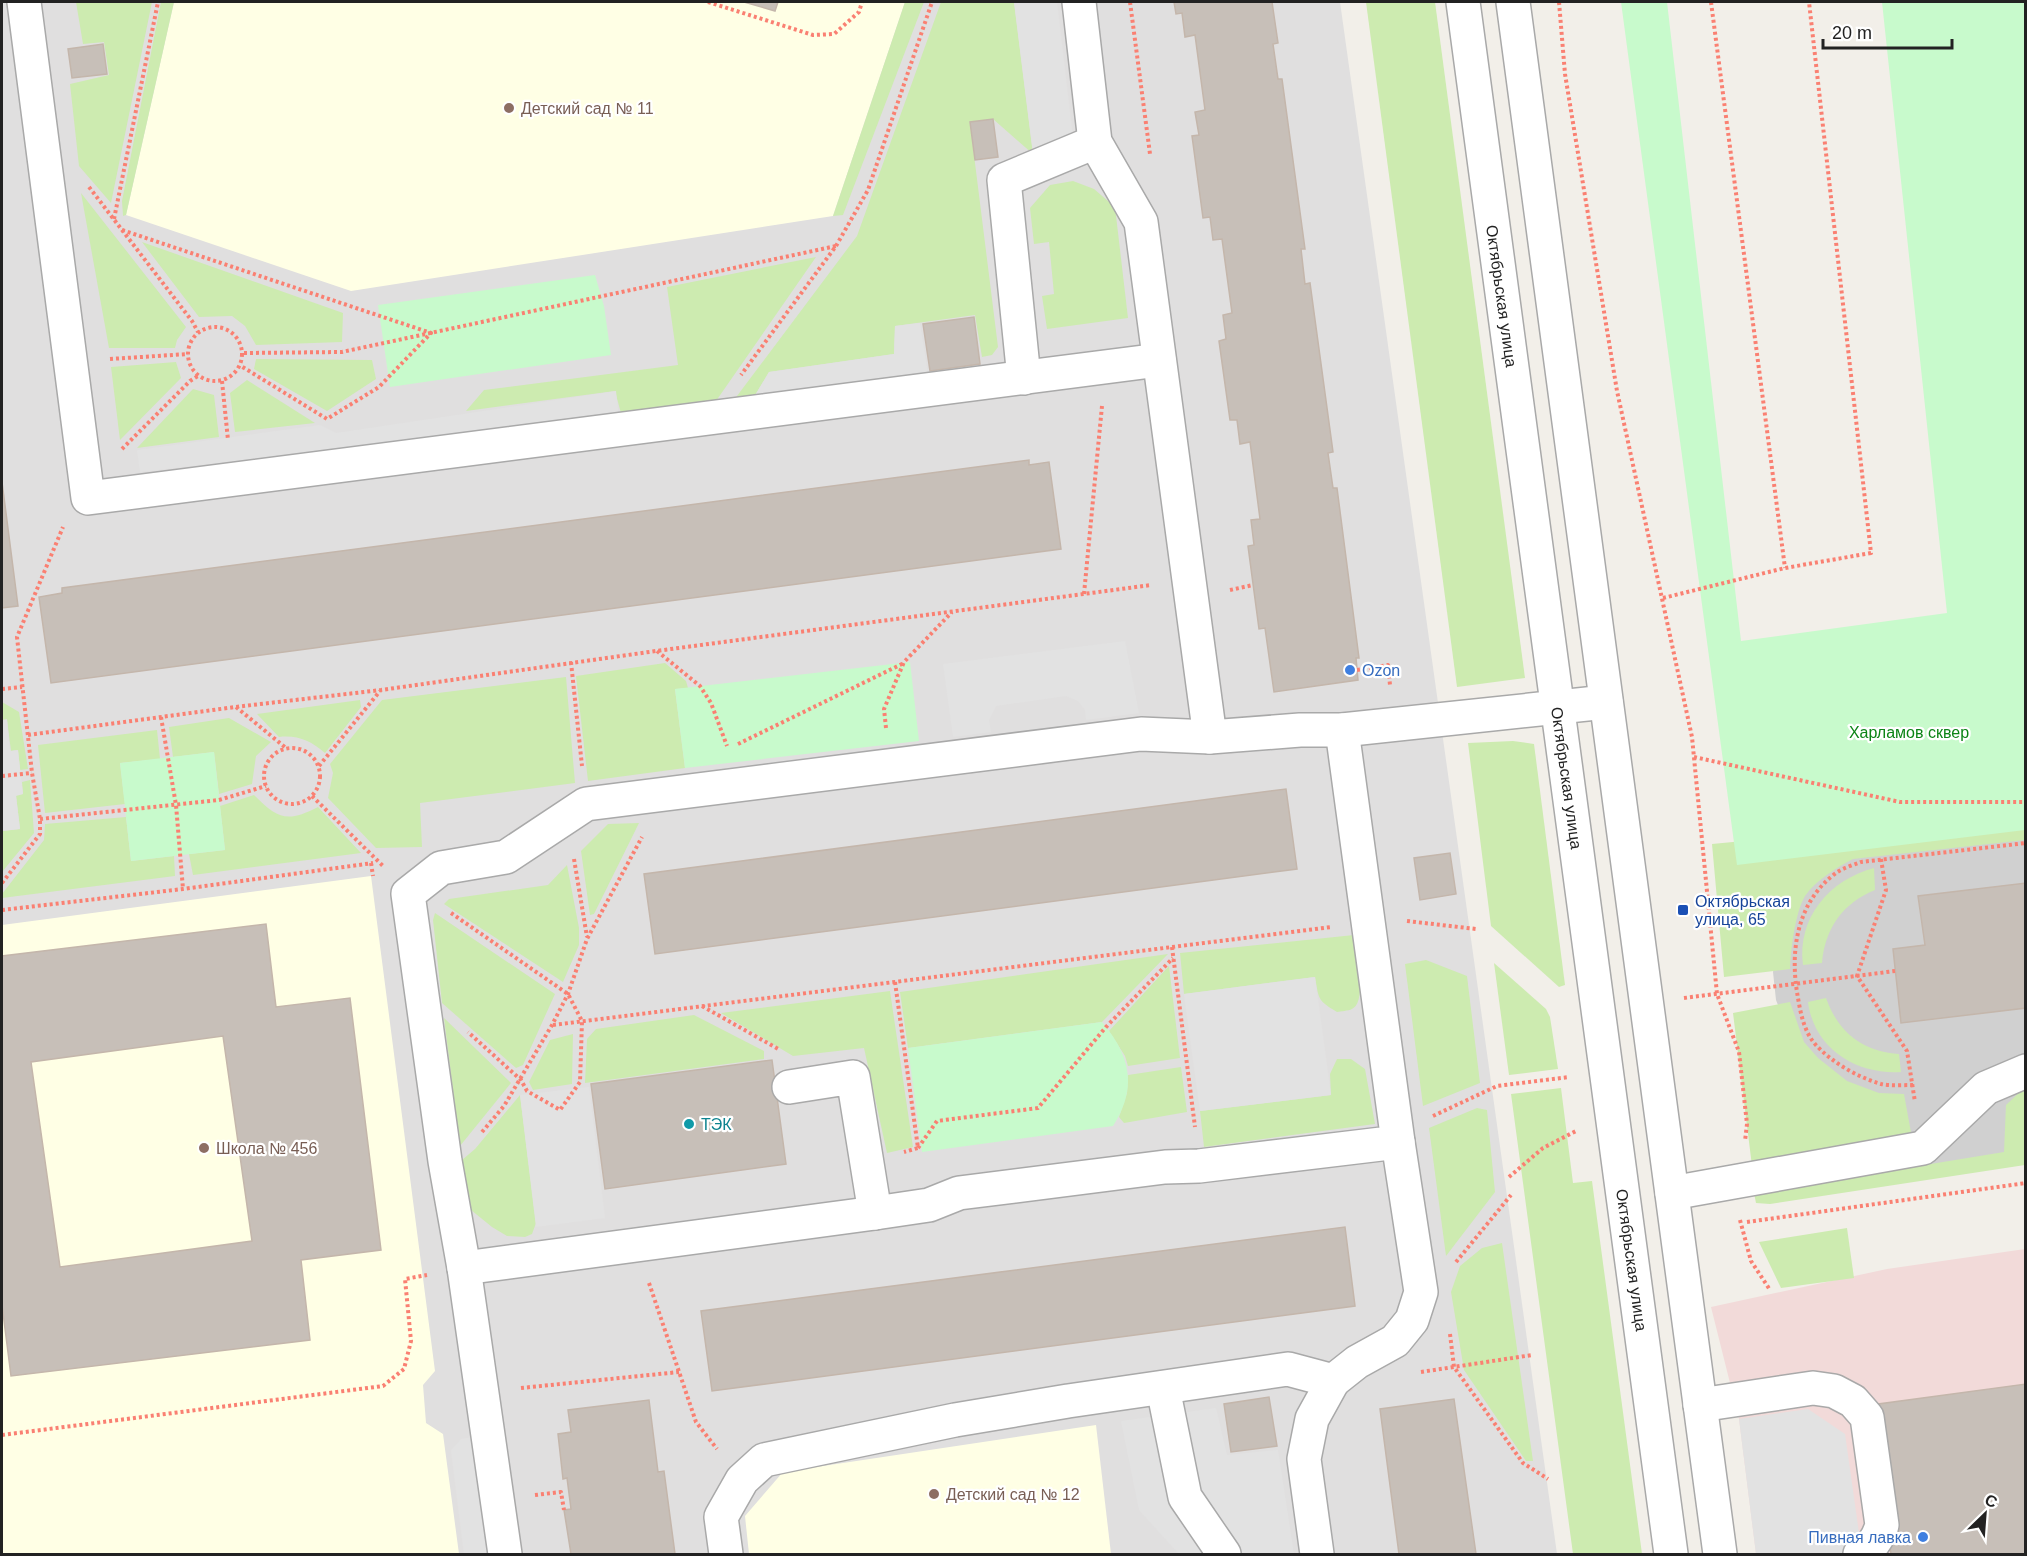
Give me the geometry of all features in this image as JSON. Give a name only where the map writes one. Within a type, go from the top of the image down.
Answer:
[{"type":"street","points":[[24,2],[88,498],[1159,360]]},
{"type":"street","points":[[1079,2],[1095,142],[1141,222],[1210,736]]},
{"type":"street","name":"Октябрьская улица","points":[[1463,2],[1671,1554]]},
{"type":"street","points":[[1513,2],[1720,1554]]},
{"type":"street","points":[[1024,378],[1004,180],[1095,142]]},
{"type":"street","points":[[505,1554],[464,1268],[445,1161],[408,894],[441,868],[506,857],[586,804],[1141,734],[1210,736],[1300,730],[1342,730],[1606,702]]},
{"type":"street","points":[[1317,1554],[1304,1459],[1312,1419],[1333,1381],[1357,1362],[1395,1341],[1412,1320],[1421,1292],[1398,1142],[1342,730]]},
{"type":"street","points":[[1672,1193],[1923,1148],[1986,1088],[2025,1071]]},
{"type":"street","points":[[789,1087],[853,1077],[875,1213]]},
{"type":"street","points":[[464,1268],[929,1205],[959,1193],[1165,1167],[1199,1166],[1398,1142]]},
{"type":"street","points":[[726,1554],[721,1517],[742,1480],[764,1460],[955,1420],[1288,1369],[1333,1381]]},
{"type":"street","points":[[1162,1388],[1185,1497],[1224,1554]]},
{"type":"street","points":[[1700,1405],[1813,1388],[1834,1391],[1853,1401],[1867,1417],[1882,1526],[1878,1538],[1860,1554]]},
{"type":"path","points":[[114,220],[158,2]]},
{"type":"path","points":[[708,2],[813,35],[834,34],[859,12],[862,2]]},
{"type":"path","points":[[708,418],[836,246],[868,190],[932,2]]},
{"type":"path","points":[[1130,2],[1150,154]]},
{"type":"path","points":[[1559,2],[1565,74],[1617,392],[1692,737],[1717,994],[1739,1052],[1747,1124],[1743,1166],[1733,1182],[1751,1261],[1770,1290]]},
{"type":"path","points":[[1711,2],[1785,568]]},
{"type":"path","points":[[1663,598],[1785,568],[1871,553],[1809,2]]},
{"type":"path","points":[[44,158],[82,178],[192,321],[198,332]]},
{"type":"path","points":[[122,230],[431,333]]},
{"type":"path","points":[[244,354],[342,351],[836,246]]},
{"type":"path","points":[[209,327],[221,327],[232,332],[240,342],[244,354],[241,366],[233,376],[222,381],[210,381],[198,376],[190,367],[188,354],[190,342],[198,332],[209,327]]},
{"type":"path","points":[[241,366],[327,419],[379,387],[431,333]]},
{"type":"path","points":[[71,362],[188,354]]},
{"type":"path","points":[[1084,594],[1106,366]]},
{"type":"path","points":[[2,883],[40,834],[17,637],[61,530],[88,498],[124,445],[198,376]]},
{"type":"path","points":[[28,735],[235,706],[381,690],[571,662],[1189,580]]},
{"type":"path","points":[[891,766],[884,709],[904,662],[952,611]]},
{"type":"path","points":[[656,651],[700,686],[711,703],[728,748],[904,662]]},
{"type":"path","points":[[571,662],[586,804],[574,860],[587,939]]},
{"type":"path","points":[[1357,670],[1388,665],[1391,688]]},
{"type":"path","points":[[2,689],[22,687]]},
{"type":"path","points":[[319,766],[381,690]]},
{"type":"path","points":[[235,706],[286,748]]},
{"type":"path","points":[[161,717],[176,805],[183,890]]},
{"type":"path","points":[[286,748],[303,749],[316,759],[319,766],[321,775],[316,791],[303,803],[285,804],[270,794],[266,786],[264,769],[267,762],[286,748]]},
{"type":"path","points":[[1694,757],[1900,802],[2025,802]]},
{"type":"path","points":[[2,776],[32,773]]},
{"type":"path","points":[[40,819],[219,800],[266,786]]},
{"type":"path","points":[[445,1161],[468,1148],[504,1106],[521,1080],[568,994],[587,939],[643,835]]},
{"type":"path","points":[[1913,1085],[1882,1084],[1854,1073],[1831,1059],[1814,1043],[1804,1026],[1794,967],[1795,940],[1804,913],[1818,889],[1838,871],[1861,862],[2025,843]]},
{"type":"path","points":[[1857,976],[1886,890],[1881,859]]},
{"type":"path","points":[[2,910],[183,890],[378,862]]},
{"type":"path","points":[[552,1025],[1394,919],[1476,929]]},
{"type":"path","points":[[1172,947],[1199,1166]]},
{"type":"path","points":[[867,1163],[918,1148],[937,1121],[1038,1108],[1106,1027],[1173,958]]},
{"type":"path","points":[[1681,999],[1895,971]]},
{"type":"path","points":[[1857,976],[1907,1051],[1923,1148]]},
{"type":"path","points":[[895,982],[918,1148]]},
{"type":"path","points":[[423,1003],[443,1010],[521,1080],[527,1091],[560,1110],[580,1082],[582,1021],[568,994]]},
{"type":"path","points":[[702,1006],[784,1052],[789,1087]]},
{"type":"path","points":[[1398,1142],[1422,1121],[1497,1086],[1569,1076]]},
{"type":"path","points":[[1509,1177],[1543,1148],[1576,1131]]},
{"type":"path","points":[[1741,1223],[2025,1183]]},
{"type":"path","points":[[1421,1292],[1442,1279],[1511,1195]]},
{"type":"path","points":[[637,1245],[696,1422],[742,1480]]},
{"type":"path","points":[[2,1435],[383,1386],[404,1369],[411,1341],[405,1279],[464,1268]]},
{"type":"path","points":[[1410,1374],[1532,1355]]},
{"type":"path","points":[[510,1390],[679,1372]]},
{"type":"path","points":[[561,1492],[564,1510]]},
{"type":"shaded area","points":[[2,2],[1340,2],[1557,1554],[2,1554]]},
{"type":"shaded area","name":"Детский сад № 11","points":[[174,2],[905,2],[833,216],[351,291],[126,215]]},
{"type":"shaded area","points":[[1014,2],[1057,2],[1073,138],[1033,154]]},
{"type":"shaded area","points":[[920,323],[928,374],[754,397],[769,372],[894,354],[895,326]]},
{"type":"shaded area","points":[[616,391],[619,417],[140,472],[137,450],[320,425],[336,433]]},
{"type":"shaded area","points":[[1125,641],[1139,713],[1086,720],[1085,710],[1078,701],[1066,696],[996,706],[989,720],[991,732],[953,737],[943,664]]},
{"type":"shaded area","points":[[7,719],[10,751],[18,750],[23,794],[16,796],[20,829],[2,831],[2,720]]},
{"type":"shaded area","points":[[2025,830],[2026,1096],[2013,1159],[1760,1199],[1849,1085],[1824,1067],[1787,1028],[1776,1000],[1773,972],[1780,933],[1791,902],[1836,854]]},
{"type":"shaded area","name":"Школа № 456","points":[[371,876],[435,1371],[423,1385],[426,1423],[443,1434],[459,1554],[2,1554],[2,925]]},
{"type":"shaded area","points":[[1315,977],[1331,1095],[1200,1111],[1184,994]]},
{"type":"shaded area","points":[[589,1087],[605,1218],[536,1227],[520,1095]]},
{"type":"shaded area","points":[[2025,1249],[2025,1554],[1756,1554],[1739,1419],[1711,1307],[1887,1269]]},
{"type":"shaded area","points":[[1216,1408],[1227,1455],[1278,1450],[1294,1554],[1179,1554],[1139,1510],[1121,1421]]},
{"type":"shaded area","points":[[1808,1409],[1845,1434],[1862,1554],[1756,1554],[1739,1419]]},
{"type":"shaded area","name":"Детский сад № 12","points":[[1096,1425],[1111,1554],[749,1554],[745,1516],[783,1472]]},
{"type":"shaded area","points":[[479,1436],[493,1554],[464,1554],[451,1450],[461,1439]]},
{"type":"green space","points":[[76,2],[152,2],[111,203],[79,166],[70,84],[109,75],[104,42],[83,44]]},
{"type":"green space","points":[[161,2],[174,2],[126,215],[123,216],[122,201]]},
{"type":"green space","points":[[905,2],[924,2],[843,215],[833,216]]},
{"type":"green space","points":[[941,2],[1014,2],[1033,154],[993,119],[970,123],[998,347],[992,355],[982,357],[975,315],[895,326],[894,354],[769,372],[754,397],[734,400],[857,236]]},
{"type":"green space","points":[[1366,2],[1435,2],[1525,678],[1457,687]]},
{"type":"green space","name":"Харламов сквер","points":[[1621,2],[1667,2],[1741,641],[1947,613],[1882,2],[2025,2],[2025,830],[1737,865]]},
{"type":"green space","points":[[1073,181],[1094,189],[1115,207],[1128,318],[1047,329],[1042,296],[1054,294],[1049,242],[1034,244],[1030,208],[1050,185]]},
{"type":"green space","points":[[81,193],[186,327],[177,340],[175,348],[109,348]]},
{"type":"green space","points":[[142,242],[343,313],[342,342],[256,345],[245,326],[232,316],[199,317]]},
{"type":"green space","points":[[816,257],[716,401],[622,417],[615,391],[466,411],[484,390],[678,365],[667,287]]},
{"type":"green space","points":[[595,275],[604,306],[611,355],[390,387],[378,305]]},
{"type":"green space","points":[[256,359],[372,360],[376,379],[327,411],[254,369]]},
{"type":"green space","points":[[176,362],[181,378],[120,440],[111,367]]},
{"type":"green space","points":[[247,380],[315,423],[235,432],[230,393]]},
{"type":"green space","points":[[193,389],[214,395],[219,437],[137,448]]},
{"type":"green space","points":[[910,662],[919,741],[685,768],[675,689]]},
{"type":"green space","points":[[665,663],[686,681],[688,688],[675,689],[685,768],[588,781],[576,676]]},
{"type":"green space","points":[[566,677],[575,783],[420,803],[422,847],[376,848],[328,798],[333,773],[330,764],[382,700]]},
{"type":"green space","points":[[360,700],[361,707],[325,753],[304,740],[279,737],[257,714]]},
{"type":"green space","points":[[2,702],[19,712],[28,769],[20,770],[18,750],[11,751],[7,720],[2,720]]},
{"type":"green space","points":[[229,718],[271,742],[256,756],[252,784],[219,794],[214,752],[173,757],[169,727]]},
{"type":"green space","points":[[157,730],[160,759],[120,763],[125,804],[45,813],[38,745]]},
{"type":"green space","points":[[1513,741],[1534,744],[1565,985],[1559,987],[1491,926],[1468,743]]},
{"type":"green space","points":[[214,752],[225,850],[131,861],[120,763]]},
{"type":"green space","points":[[30,780],[34,833],[2,872],[2,831],[20,829],[16,795],[23,794],[22,782]]},
{"type":"green space","points":[[254,795],[270,809],[283,816],[298,815],[318,807],[361,853],[193,875],[189,854],[225,850],[220,806]]},
{"type":"green space","points":[[2025,816],[2025,840],[1853,859],[1833,870],[1805,896],[1796,921],[1790,969],[1724,977],[1712,844]]},
{"type":"green space","points":[[126,817],[131,861],[174,856],[175,876],[2,898],[2,894],[44,840],[45,824]]},
{"type":"green space","points":[[639,823],[594,914],[590,915],[581,851],[608,824]]},
{"type":"green space","points":[[567,865],[579,928],[579,945],[563,982],[444,904],[449,899],[548,885]]},
{"type":"green space","points":[[1874,868],[1875,890],[1854,902],[1838,918],[1827,939],[1822,963],[1803,965],[1802,948],[1805,932],[1819,903],[1843,882]]},
{"type":"green space","points":[[435,913],[555,994],[523,1065],[516,1068],[442,1003],[433,920]]},
{"type":"green space","points":[[1354,935],[1360,986],[1357,1004],[1350,1010],[1337,1012],[1326,1005],[1318,995],[1315,977],[1184,994],[1180,953]]},
{"type":"green space","points":[[1168,954],[1102,1022],[908,1048],[900,992]]},
{"type":"green space","points":[[1426,960],[1467,976],[1480,1083],[1423,1106],[1405,964]]},
{"type":"green space","points":[[1494,963],[1546,1009],[1550,1017],[1558,1069],[1509,1075]]},
{"type":"green space","points":[[1169,966],[1180,1058],[1128,1066],[1125,1056],[1109,1031]]},
{"type":"green space","points":[[890,991],[913,1147],[887,1153],[864,1048],[793,1056],[721,1013]]},
{"type":"green space","points":[[1826,998],[1837,1021],[1853,1038],[1874,1049],[1899,1054],[1901,1072],[1885,1072],[1854,1064],[1828,1046],[1812,1019],[1808,1002]]},
{"type":"green space","points":[[1790,1002],[1804,1042],[1818,1058],[1847,1081],[1879,1093],[1904,1094],[1912,1138],[1752,1166],[1733,1013]]},
{"type":"green space","points":[[694,1015],[764,1051],[764,1059],[585,1083],[587,1039],[596,1029]]},
{"type":"green space","points":[[444,1018],[511,1083],[460,1146]]},
{"type":"green space","points":[[1102,1022],[1119,1047],[1127,1072],[1126,1098],[1113,1126],[922,1152],[908,1048]]},
{"type":"green space","points":[[573,1034],[572,1084],[533,1090],[529,1082],[550,1040]]},
{"type":"green space","points":[[1337,1059],[1351,1059],[1365,1069],[1375,1124],[1204,1147],[1200,1111],[1331,1095],[1330,1074]]},
{"type":"green space","points":[[1181,1067],[1187,1112],[1124,1123],[1119,1117],[1127,1093],[1128,1075]]},
{"type":"green space","points":[[2025,1087],[2025,1165],[1770,1204],[1756,1203],[1754,1193],[2004,1152],[2006,1105]]},
{"type":"green space","points":[[1561,1088],[1573,1183],[1592,1181],[1642,1554],[1573,1554],[1511,1094]]},
{"type":"green space","points":[[520,1095],[536,1223],[532,1234],[525,1237],[507,1236],[471,1210],[462,1160],[475,1149]]},
{"type":"green space","points":[[1477,1108],[1487,1110],[1495,1192],[1446,1256],[1429,1128]]},
{"type":"green space","points":[[1847,1228],[1854,1278],[1781,1288],[1759,1242]]},
{"type":"green space","points":[[1502,1243],[1533,1461],[1526,1461],[1464,1370],[1451,1292],[1460,1266],[1482,1248]]},
{"type":"building","points":[[744,2],[778,2],[775,11]]},
{"type":"building","points":[[1174,2],[1272,2],[1278,43],[1273,44],[1278,79],[1282,79],[1305,249],[1301,249],[1305,284],[1310,283],[1333,452],[1328,453],[1333,488],[1337,488],[1359,658],[1356,658],[1358,680],[1274,692],[1265,628],[1259,629],[1248,546],[1254,545],[1251,520],[1260,519],[1250,442],[1240,444],[1237,420],[1230,420],[1219,341],[1226,339],[1223,315],[1232,313],[1222,239],[1213,240],[1210,217],[1203,218],[1192,136],[1199,135],[1195,112],[1205,110],[1195,35],[1185,37],[1182,13],[1176,14]]},
{"type":"building","points":[[103,44],[107,74],[72,78],[68,49]]},
{"type":"building","points":[[993,119],[998,157],[975,160],[970,122]]},
{"type":"building","points":[[974,317],[980,364],[930,371],[923,324]]},
{"type":"building","points":[[1029,460],[1029,465],[1049,462],[1061,549],[51,683],[39,597],[62,593],[62,588]]},
{"type":"building","points":[[2,482],[18,606],[2,608]]},
{"type":"building","points":[[1286,789],[1297,869],[655,954],[644,874]]},
{"type":"building","points":[[1450,853],[1456,894],[1420,900],[1414,858]]},
{"type":"building","points":[[2026,883],[2026,1008],[1901,1023],[1893,949],[1925,945],[1918,896]]},
{"type":"building","points":[[266,924],[276,1007],[350,998],[381,1250],[301,1260],[310,1340],[11,1376],[2,1305],[2,956]],"holes":[[[223,1036],[252,1241],[60,1267],[31,1062]]]},
{"type":"building","name":"ТЭК","points":[[772,1060],[786,1164],[605,1189],[591,1084]]},
{"type":"building","points":[[1345,1227],[1355,1306],[712,1391],[701,1311]]},
{"type":"building","points":[[2026,1384],[2026,1554],[1891,1554],[1871,1405]]},
{"type":"building","points":[[1269,1397],[1277,1446],[1231,1452],[1224,1404]]},
{"type":"building","points":[[1454,1399],[1476,1554],[1399,1554],[1380,1409]]},
{"type":"building","points":[[649,1400],[658,1472],[664,1471],[675,1554],[571,1554],[564,1510],[571,1509],[567,1478],[563,1479],[558,1434],[571,1432],[568,1410]]},
{"type":"place","name":"Детский сад № 11","points":[[509,108]]},
{"type":"place","name":"Ozon","points":[[1350,670]]},
{"type":"place","name":"Октябрьская улица, 65","points":[[1683,910]]},
{"type":"place","name":"ТЭК","points":[[689,1124]]},
{"type":"place","name":"Школа № 456","points":[[204,1148]]},
{"type":"place","name":"Детский сад № 12","points":[[934,1494]]},
{"type":"place","name":"Пивная лавка","points":[[1923,1537]]}]
